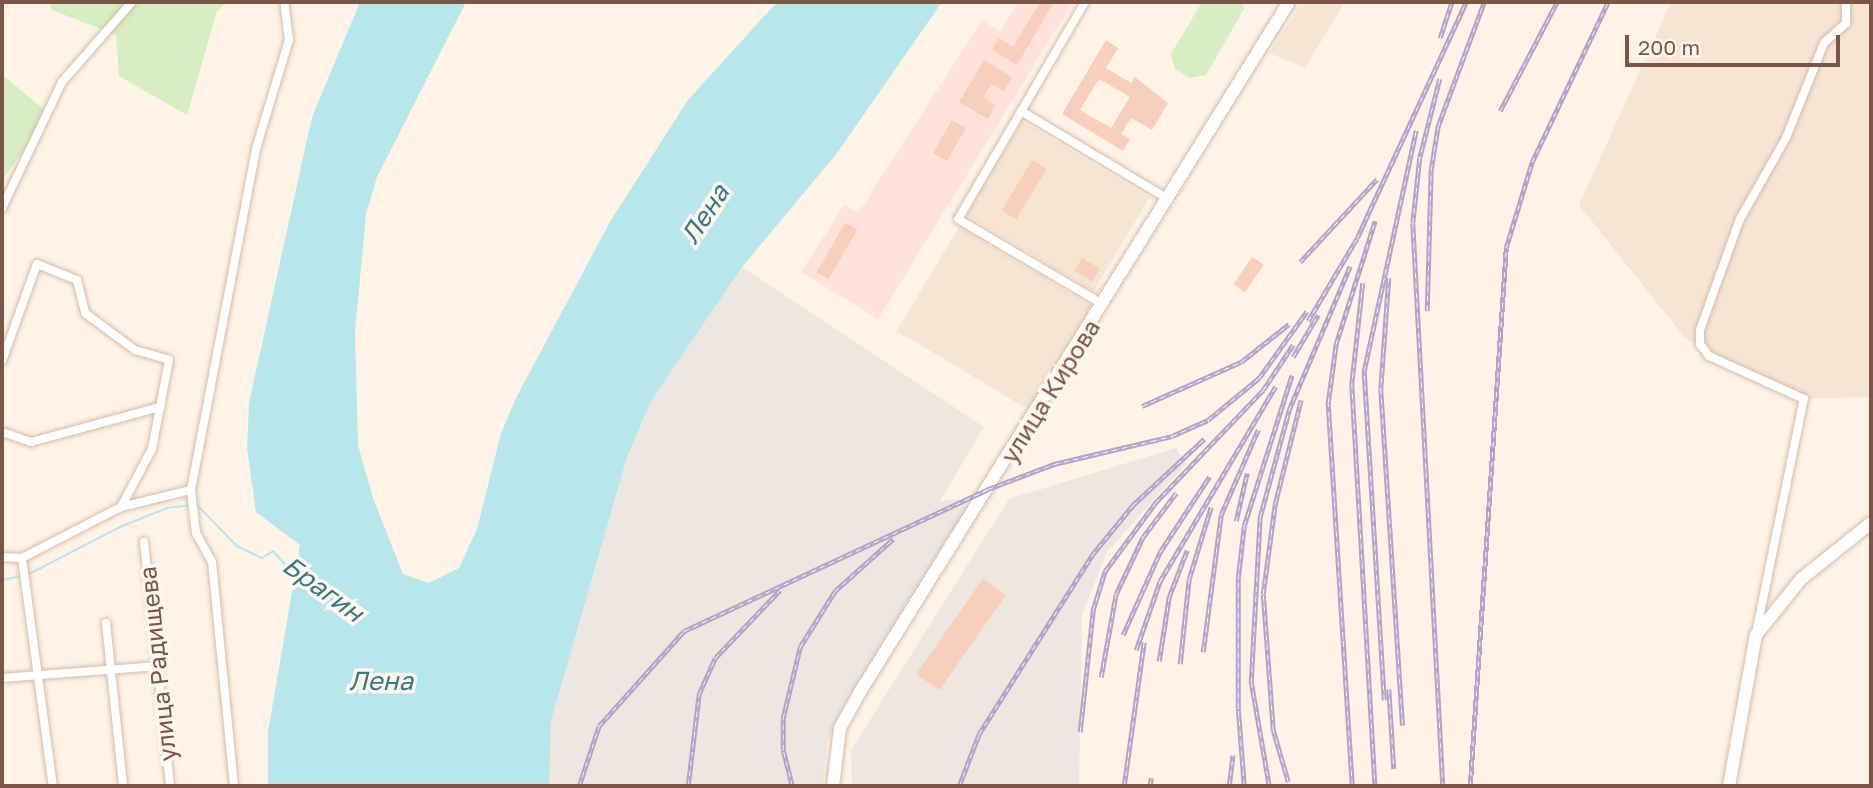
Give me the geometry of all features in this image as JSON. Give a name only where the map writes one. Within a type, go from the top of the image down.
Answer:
[{"type":"main road","name":"улица Кирова","points":[[833,786],[834,751],[847,716],[1104,305],[1289,2]]},
{"type":"main road","points":[[1729,786],[1756,635],[1801,579],[1871,523]]},
{"type":"street","points":[[2,208],[62,82],[132,2]]},
{"type":"street","points":[[234,786],[212,562],[191,511],[191,493],[256,149],[289,40],[284,2]]},
{"type":"street","points":[[1085,2],[958,219],[1104,305]]},
{"type":"street","points":[[1756,635],[1804,398],[1709,356],[1700,344],[1700,330],[1740,219],[1786,138],[1825,44],[1846,23],[1846,2]]},
{"type":"street","points":[[1021,111],[1168,198]]},
{"type":"street","points":[[2,361],[37,264],[77,280],[85,313],[135,350],[169,360],[152,449],[121,507]]},
{"type":"street","points":[[2,432],[31,442],[160,407]]},
{"type":"street","points":[[2,556],[22,558],[121,507],[191,493]]},
{"type":"street","name":"улица Радищева","points":[[144,542],[170,786]]},
{"type":"street","points":[[22,558],[53,786]]},
{"type":"street","points":[[106,622],[124,786]]},
{"type":"street","points":[[2,678],[158,666]]},
{"type":"shaded area","points":[[1018,2],[1073,2],[878,319],[801,272],[844,205],[859,212],[982,20],[1000,32]]},
{"type":"shaded area","points":[[1302,2],[1345,2],[1305,68],[1269,53]]},
{"type":"shaded area","points":[[1671,2],[1871,2],[1871,397],[1804,399],[1685,338],[1579,205]]},
{"type":"shaded area","points":[[1022,121],[1150,198],[1094,291],[966,214]]},
{"type":"shaded area","points":[[959,227],[1092,307],[1030,411],[897,331]]},
{"type":"shaded area","points":[[742,267],[984,427],[940,501],[961,499],[968,512],[827,741],[823,786],[549,786],[551,721],[627,457],[651,401]]},
{"type":"shaded area","points":[[1176,448],[1186,464],[1107,552],[1082,615],[1079,786],[852,786],[851,750],[1009,499]]},
{"type":"green space","points":[[50,2],[228,2],[217,11],[187,115],[119,76],[116,35],[52,10]]},
{"type":"green space","points":[[1202,2],[1242,2],[1244,9],[1206,75],[1190,78],[1175,69],[1171,54]]},
{"type":"green space","points":[[2,74],[50,115],[2,180]]},
{"type":"water","name":"Лена","points":[[360,2],[466,2],[377,177],[366,214],[355,332],[358,445],[373,498],[403,574],[429,583],[459,568],[477,529],[501,433],[516,398],[611,220],[688,100],[777,2],[942,2],[837,153],[742,267],[651,401],[627,457],[551,721],[549,786],[268,786],[268,732],[300,545],[256,512],[247,448],[249,403],[312,117]]},
{"type":"building","points":[[1040,2],[1054,2],[1017,65],[992,50],[999,38],[1013,47]]},
{"type":"building","points":[[1106,40],[1118,48],[1106,68],[1131,83],[1135,77],[1168,103],[1152,130],[1131,118],[1121,134],[1130,139],[1123,151],[1062,114]],"holes":[[[1099,79],[1130,97],[1111,128],[1080,110]]]},
{"type":"building","points":[[984,60],[1012,77],[1004,92],[991,84],[983,98],[996,105],[988,119],[959,102]]},
{"type":"building","points":[[952,120],[966,128],[947,161],[933,153]]},
{"type":"building","points":[[1032,160],[1047,169],[1016,219],[1002,211]]},
{"type":"building","points":[[845,223],[857,230],[829,279],[816,272]]},
{"type":"building","points":[[1252,257],[1264,265],[1245,292],[1234,284]]},
{"type":"building","points":[[1082,258],[1100,269],[1092,282],[1074,271]]},
{"type":"building","points":[[983,579],[1006,595],[939,690],[916,674]]},
{"type":"waterway","name":"Брагин","points":[[196,504],[237,546],[262,558],[273,551],[294,574]]},
{"type":"waterway","name":"Брагин","points":[[27,575],[120,527],[167,508],[191,505]]},
{"type":"waterway","name":"Брагин","points":[[2,580],[21,576]]},
{"type":"railway","points":[[1440,38],[1452,2]]},
{"type":"railway","points":[[1308,321],[1357,238],[1466,2]]},
{"type":"railway","points":[[1427,311],[1431,170],[1438,126],[1484,2]]},
{"type":"railway","points":[[1500,111],[1557,2]]},
{"type":"railway","points":[[1470,786],[1506,248],[1532,162],[1608,2]]},
{"type":"railway","points":[[1440,79],[1420,158],[1413,223],[1443,786]]},
{"type":"railway","points":[[1384,700],[1364,371],[1416,131]]},
{"type":"railway","points":[[1300,262],[1377,179]]},
{"type":"railway","points":[[1352,786],[1328,403],[1336,344],[1375,221]]},
{"type":"railway","points":[[1269,786],[1251,682],[1260,517],[1289,410],[1350,266]]},
{"type":"railway","points":[[1389,278],[1381,389],[1403,725]]},
{"type":"railway","points":[[1363,283],[1352,384],[1375,786]]},
{"type":"railway","points":[[579,786],[599,726],[684,631],[988,489],[1054,464],[1172,436],[1208,420],[1259,378],[1307,311]]},
{"type":"railway","points":[[1293,357],[1318,315]]},
{"type":"railway","points":[[1142,406],[1241,362],[1289,324]]},
{"type":"railway","points":[[1080,732],[1093,610],[1105,571],[1156,502],[1263,390],[1293,345]]},
{"type":"railway","points":[[1244,786],[1238,708],[1238,579],[1244,526],[1292,375]]},
{"type":"railway","points":[[1136,650],[1160,581],[1275,387]]},
{"type":"railway","points":[[1288,782],[1273,730],[1263,594],[1275,504],[1301,400]]},
{"type":"railway","points":[[1203,652],[1221,515],[1258,430]]},
{"type":"railway","points":[[959,786],[979,734],[1092,555],[1133,505],[1204,439]]},
{"type":"railway","points":[[1236,521],[1247,473]]},
{"type":"railway","points":[[1123,635],[1160,552],[1209,477]]},
{"type":"railway","points":[[1101,677],[1116,594],[1143,537],[1176,493]]},
{"type":"railway","points":[[1180,664],[1189,579],[1211,507]]},
{"type":"railway","points":[[792,786],[783,750],[783,718],[800,647],[835,591],[893,539]]},
{"type":"railway","points":[[1159,661],[1169,597],[1187,550]]},
{"type":"railway","points":[[688,786],[699,694],[715,658],[780,590]]},
{"type":"railway","points":[[1124,786],[1144,642]]},
{"type":"railway","points":[[1389,689],[1394,769]]},
{"type":"railway","points":[[1229,786],[1233,755]]},
{"type":"railway","points":[[1150,786],[1151,778]]}]
